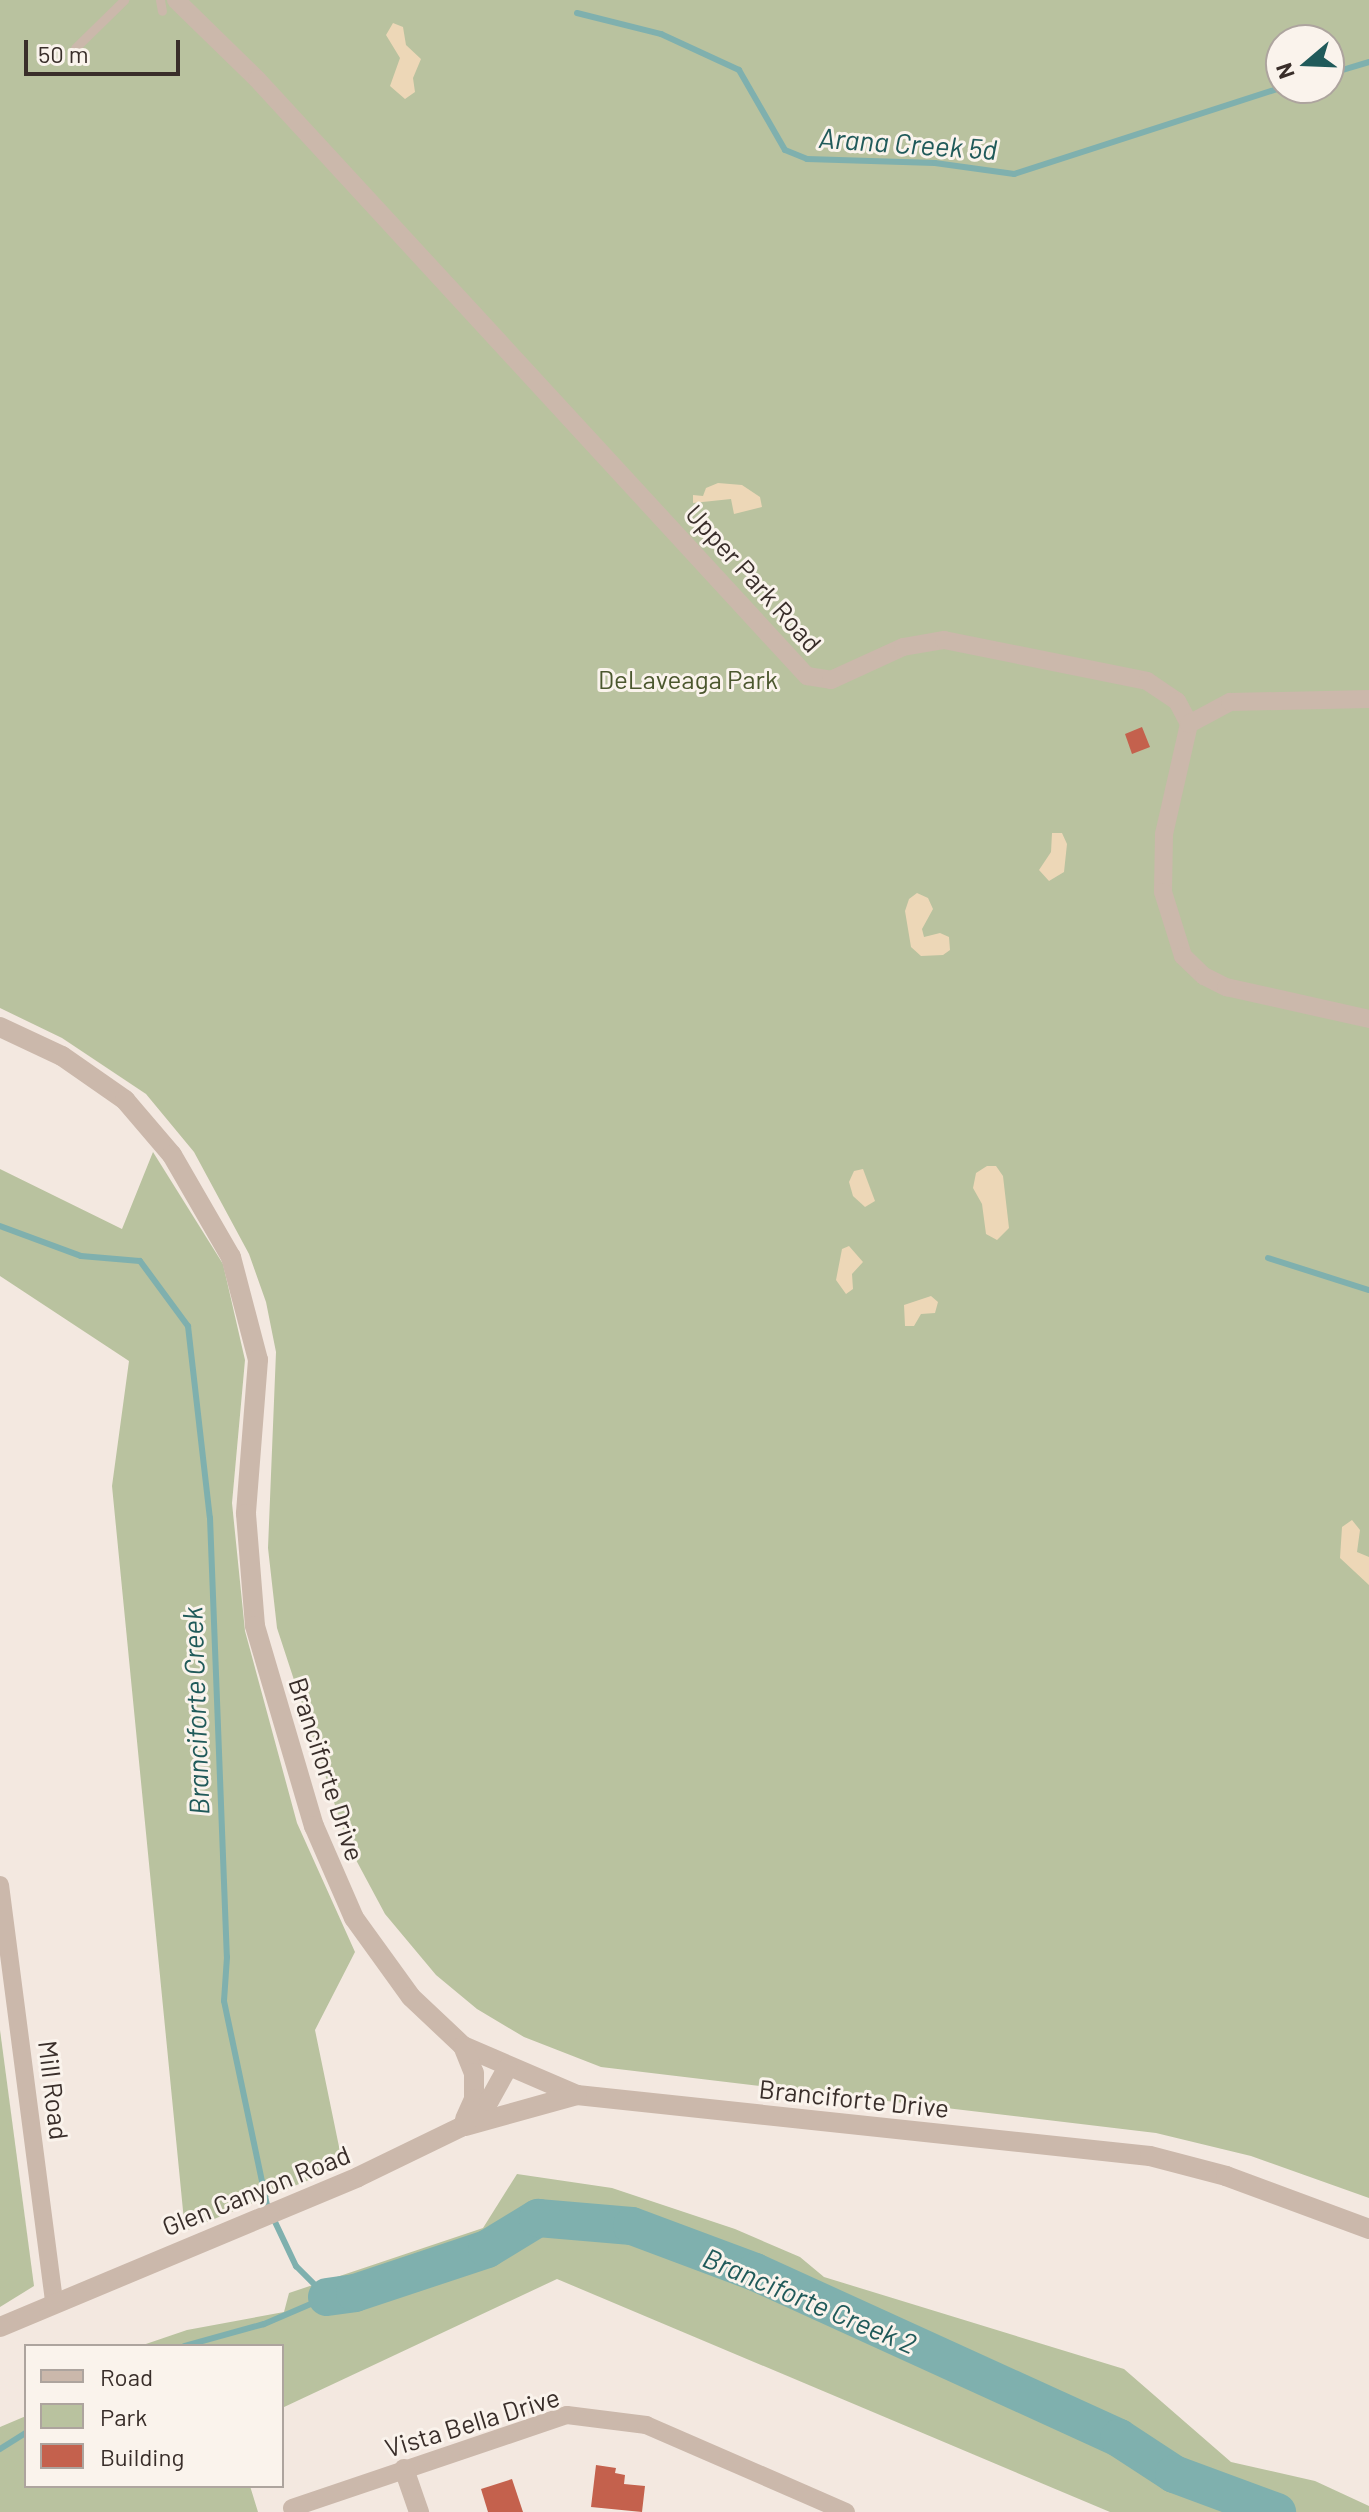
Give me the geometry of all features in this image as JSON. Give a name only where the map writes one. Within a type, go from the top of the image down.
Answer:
[{"type":"street","name":"Upper Park Road","points":[[169,6],[257,79],[807,676],[831,680],[903,647],[944,640],[1147,681],[1177,701],[1189,724]]},
{"type":"street","points":[[1369,699],[1230,702],[1189,724],[1164,834],[1163,892],[1183,956],[1204,976],[1226,987],[1369,1019]]},
{"type":"street","name":"Branciforte Drive","points":[[0,1027],[62,1056],[125,1100],[172,1155],[231,1257],[258,1360],[246,1514],[255,1626],[314,1826],[354,1918],[411,1997],[463,2046],[507,2068],[577,2095],[1150,2156],[1226,2176],[1369,2229]]},
{"type":"street","name":"Mill Road","points":[[0,1885],[54,2301]]},
{"type":"street","points":[[461,2127],[474,2099],[474,2073],[463,2046]]},
{"type":"street","name":"Glen Canyon Road","points":[[0,2327],[54,2301],[358,2177],[461,2127],[489,2101],[507,2068]]},
{"type":"street","points":[[461,2127],[577,2095]]},
{"type":"street","name":"Vista Bella Drive","points":[[292,2508],[567,2415],[646,2425],[846,2512]]},
{"type":"street","points":[[404,2469],[419,2512]]},
{"type":"lane","points":[[75,48],[124,0]]},
{"type":"lane","points":[[160,0],[169,6]]},
{"type":"green space","name":"DeLaveaga Park","points":[[0,0],[1369,0],[1369,2198],[1251,2156],[1156,2133],[601,2067],[524,2037],[477,2009],[436,1975],[385,1914],[348,1845],[277,1628],[268,1548],[276,1352],[266,1302],[249,1254],[194,1152],[146,1094],[62,1038],[0,1008]]},
{"type":"green space","points":[[153,1152],[223,1264],[245,1360],[232,1503],[245,1631],[297,1823],[355,1952],[315,2030],[343,2166],[185,2231],[112,1486],[129,1361],[0,1276],[0,1169],[122,1229]]},
{"type":"green space","points":[[0,2030],[34,2286],[0,2307]]},
{"type":"green space","points":[[517,2174],[612,2188],[735,2229],[800,2257],[824,2277],[1124,2369],[1231,2462],[1315,2481],[1369,2506],[1369,2512],[1110,2512],[557,2279],[284,2407],[284,2344],[146,2344],[187,2330],[284,2312],[289,2293],[483,2228]]},
{"type":"green space","points":[[24,2417],[24,2488],[251,2488],[258,2512],[0,2512],[0,2427]]},
{"type":"sand","points":[[393,23],[403,27],[406,45],[421,59],[413,78],[415,92],[405,99],[390,86],[400,58],[386,35]]},
{"type":"sand","points":[[718,483],[742,485],[760,497],[762,507],[734,514],[731,499],[693,503],[693,495],[703,496],[706,488]]},
{"type":"sand","points":[[1052,833],[1062,833],[1067,844],[1064,872],[1049,881],[1039,870],[1051,852]]},
{"type":"sand","points":[[917,893],[928,898],[933,909],[922,929],[924,937],[940,933],[949,937],[950,950],[943,955],[921,956],[911,947],[905,911],[909,899]]},
{"type":"sand","points":[[987,1166],[996,1166],[1003,1176],[1009,1228],[997,1240],[986,1234],[982,1204],[973,1188],[976,1173]]},
{"type":"sand","points":[[863,1169],[875,1201],[865,1207],[853,1196],[849,1182],[854,1171]]},
{"type":"sand","points":[[849,1246],[863,1262],[852,1274],[853,1289],[846,1294],[836,1280],[842,1249]]},
{"type":"sand","points":[[931,1296],[938,1302],[935,1313],[921,1314],[914,1326],[905,1326],[904,1305]]},
{"type":"sand","points":[[1352,1520],[1360,1530],[1357,1552],[1369,1557],[1369,1585],[1340,1558],[1342,1527]]},
{"type":"building","points":[[1142,727],[1150,747],[1132,754],[1125,734]]},
{"type":"building","points":[[596,2465],[616,2468],[615,2473],[625,2475],[624,2484],[645,2486],[642,2512],[591,2507]]},
{"type":"building","points":[[512,2479],[523,2512],[488,2512],[481,2489]]},
{"type":"waterway","name":"Arana Creek 5d","points":[[577,13],[661,34],[739,70],[785,150],[807,159],[935,163],[1014,174],[1265,93]]},
{"type":"waterway","name":"Arana Creek 5d","points":[[1345,69],[1369,62]]},
{"type":"waterway","name":"Branciforte Creek","points":[[0,1226],[81,1256],[140,1261],[188,1326],[210,1518],[227,1957],[224,2001],[267,2205],[296,2266],[327,2297],[264,2324],[191,2344]]},
{"type":"waterway","points":[[1268,1258],[1369,1290]]},
{"type":"waterway","name":"Branciforte Creek 2","points":[[327,2297],[355,2293],[487,2249],[538,2218],[632,2226],[755,2272],[1119,2438],[1174,2474],[1277,2512]]},
{"type":"waterway","points":[[0,2449],[24,2434]]}]
